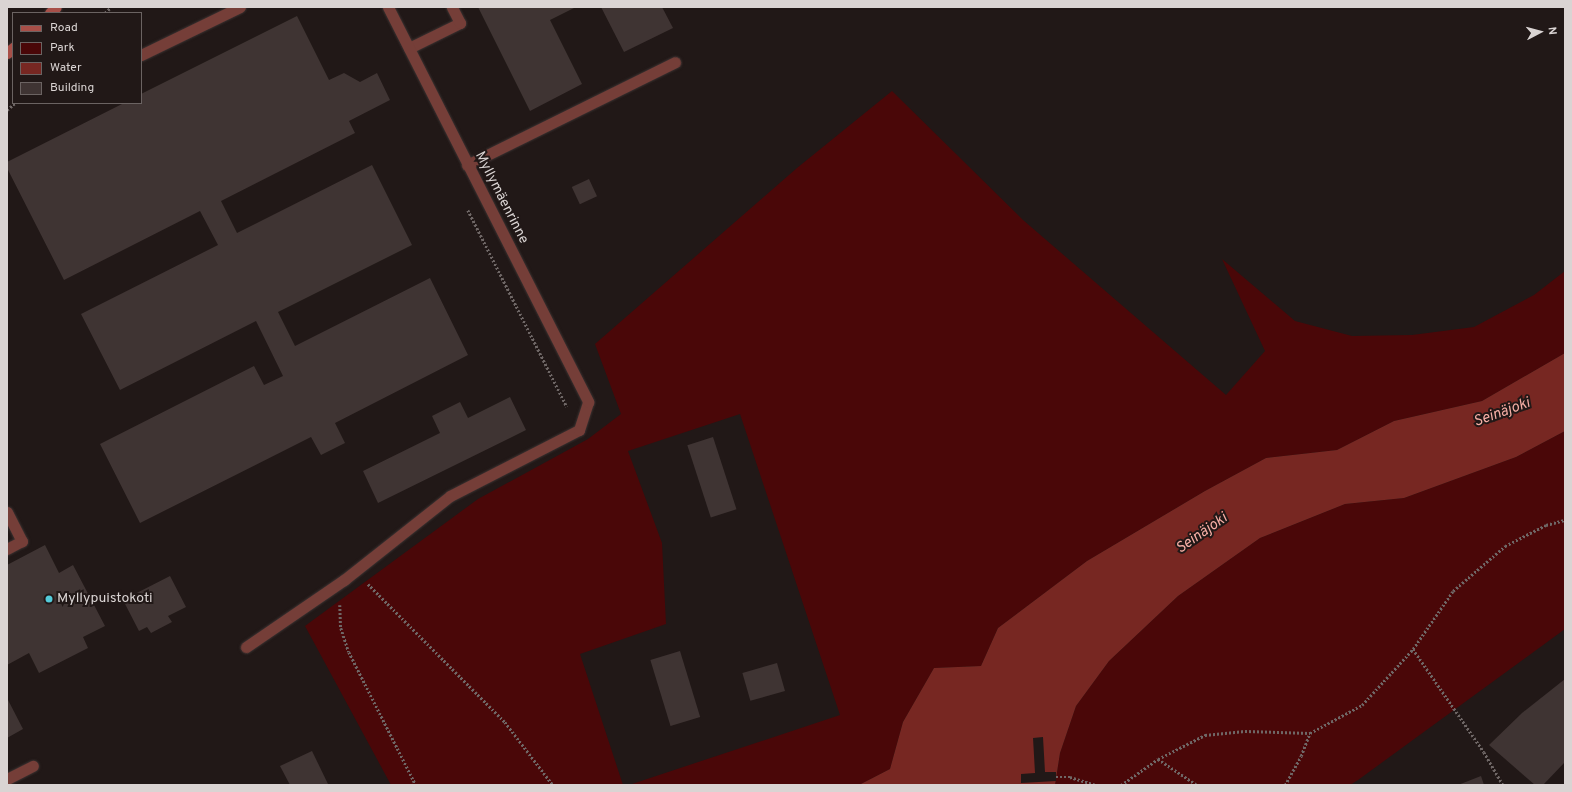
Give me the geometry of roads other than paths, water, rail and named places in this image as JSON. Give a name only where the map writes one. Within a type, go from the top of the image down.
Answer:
[{"type":"street","points":[[142,55],[240,7]]},
{"type":"street","name":"Myllymäenrinne","points":[[246,647],[344,580],[354,570],[450,496],[578,430],[588,402],[388,7]]},
{"type":"street","points":[[409,48],[460,23],[452,7]]},
{"type":"street","points":[[467,165],[675,62]]},
{"type":"street","points":[[7,512],[22,541],[7,549]]},
{"type":"street","points":[[7,779],[33,766]]},
{"type":"water","name":"Seinäjoki","points":[[1565,353],[1565,431],[1516,457],[1404,498],[1345,504],[1260,538],[1178,596],[1109,661],[1076,706],[1060,753],[1055,785],[859,785],[890,769],[903,722],[934,668],[981,666],[998,628],[1087,561],[1205,491],[1266,458],[1337,450],[1394,421],[1482,401]]},
{"type":"place","name":"Myllypuistokoti","points":[[49,599]]}]
